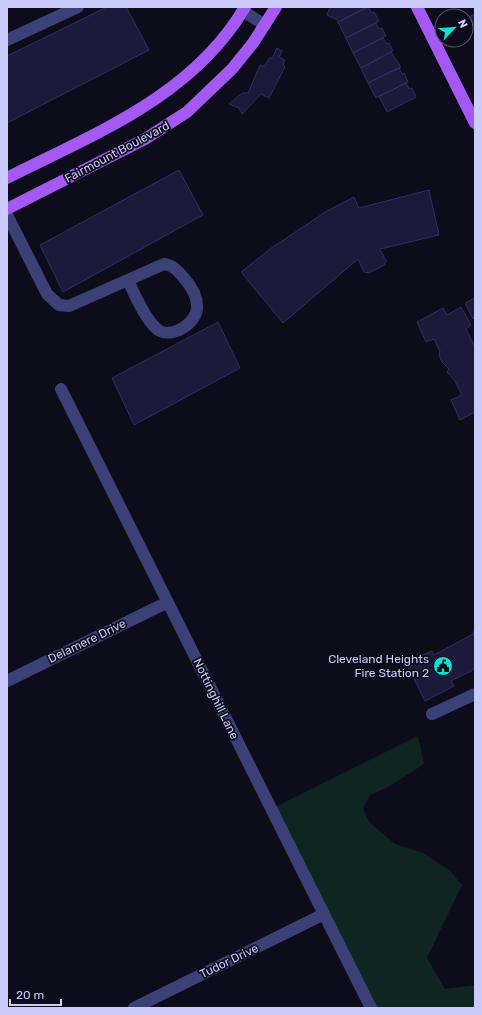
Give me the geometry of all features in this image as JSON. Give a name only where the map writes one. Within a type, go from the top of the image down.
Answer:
[{"type":"main road","name":"Fairmount Boulevard","points":[[7,209],[130,147],[174,122],[201,100],[232,69],[265,26],[276,7]]},
{"type":"main road","points":[[417,7],[475,123]]},
{"type":"main road","points":[[7,178],[136,112],[166,92],[208,55],[244,9]]},
{"type":"street","points":[[7,40],[78,7]]},
{"type":"street","points":[[244,9],[265,26]]},
{"type":"street","points":[[7,215],[47,294],[59,305],[69,306],[164,264],[170,264],[183,276],[192,289],[198,309],[194,317],[179,330],[172,333],[159,331],[149,320],[128,280]]},
{"type":"street","name":"Nottinghill Lane","points":[[62,389],[371,1008]]},
{"type":"street","name":"Delamere Drive","points":[[7,680],[168,602]]},
{"type":"street","points":[[432,714],[475,694]]},
{"type":"street","name":"Tudor Drive","points":[[134,1008],[324,914]]},
{"type":"green space","points":[[418,736],[424,764],[390,786],[370,795],[363,808],[369,822],[395,844],[423,853],[449,870],[462,885],[427,958],[445,989],[475,985],[475,1008],[377,1008],[275,807]]},
{"type":"building","points":[[107,7],[126,7],[149,50],[7,123],[7,56]]},
{"type":"building","points":[[330,7],[368,7],[338,22],[338,20],[327,15]]},
{"type":"building","points":[[368,7],[372,13],[374,12],[379,21],[346,38],[338,22]]},
{"type":"building","points":[[475,14],[475,27],[474,25]]},
{"type":"building","points":[[376,23],[379,29],[382,28],[386,36],[353,53],[346,38]]},
{"type":"building","points":[[383,38],[387,44],[389,43],[393,51],[361,68],[353,53]]},
{"type":"building","points":[[277,48],[282,51],[279,57],[285,60],[283,65],[285,67],[269,98],[261,94],[242,114],[239,108],[229,104],[242,93],[248,93],[260,65],[264,67],[270,57],[272,59]]},
{"type":"building","points":[[391,52],[401,67],[368,83],[361,68]]},
{"type":"building","points":[[399,68],[402,74],[404,73],[408,82],[376,98],[368,83]]},
{"type":"building","points":[[406,83],[409,89],[412,88],[416,97],[387,112],[379,96]]},
{"type":"building","points":[[179,170],[203,215],[63,292],[40,245]]},
{"type":"building","points":[[429,190],[439,235],[380,249],[386,261],[384,265],[369,273],[364,272],[358,259],[283,323],[241,272],[270,249],[327,211],[354,197],[359,208]]},
{"type":"building","points":[[475,298],[475,318],[473,319],[465,303]]},
{"type":"building","points":[[461,307],[471,325],[466,329],[475,347],[475,412],[460,420],[451,400],[462,395],[455,381],[447,372],[449,369],[442,362],[439,355],[440,351],[434,339],[426,342],[417,322],[443,308],[447,315]]},
{"type":"building","points":[[218,322],[240,368],[134,425],[112,378]]},
{"type":"building","name":"Cleveland Heights Fire Station 2","points":[[475,629],[475,665],[473,670],[451,681],[454,686],[425,701],[408,667],[423,660],[421,656],[432,651],[434,655],[473,634]]},
{"type":"place","name":"Cleveland Heights Fire Station 2","points":[[443,666]]}]
